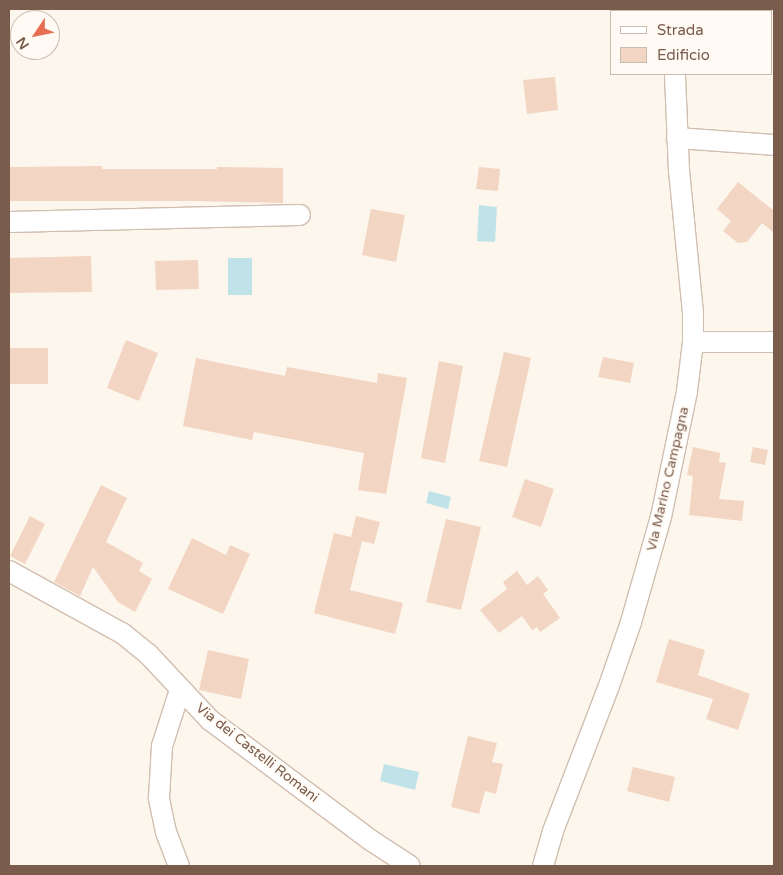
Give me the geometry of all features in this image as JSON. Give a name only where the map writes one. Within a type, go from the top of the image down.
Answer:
[{"type":"street","name":"Via Marino Campagna","points":[[543,866],[553,832],[616,667],[639,597],[676,449],[690,377],[693,342],[692,302],[677,138],[675,75]]},
{"type":"street","points":[[677,138],[774,145]]},
{"type":"street","points":[[9,222],[300,215]]},
{"type":"street","points":[[693,342],[774,342]]},
{"type":"street","name":"Via dei Castelli Romani","points":[[9,571],[122,633],[148,654],[210,720],[372,841],[410,866]]},
{"type":"street","points":[[179,866],[166,832],[159,798],[162,746],[180,690]]},
{"type":"water","points":[[479,205],[497,207],[495,242],[477,241]]},
{"type":"water","points":[[228,258],[252,258],[252,295],[228,295]]},
{"type":"water","points":[[429,491],[451,497],[448,509],[426,503]]},
{"type":"water","points":[[384,764],[419,772],[415,790],[380,781]]},
{"type":"building","points":[[555,77],[558,110],[527,114],[523,80]]},
{"type":"building","points":[[102,166],[102,169],[283,168],[283,203],[9,201],[9,167]]},
{"type":"building","points":[[479,167],[500,169],[498,191],[476,189]]},
{"type":"building","points":[[738,182],[774,211],[774,233],[762,223],[747,242],[738,243],[723,231],[731,221],[717,209]]},
{"type":"building","points":[[371,209],[405,215],[396,262],[362,255]]},
{"type":"building","points":[[91,256],[92,292],[9,293],[9,258]]},
{"type":"building","points":[[198,260],[199,289],[156,290],[155,261]]},
{"type":"building","points":[[126,340],[158,353],[139,401],[107,388]]},
{"type":"building","points":[[9,348],[48,348],[48,384],[9,384]]},
{"type":"building","points":[[504,352],[531,358],[507,467],[479,461]]},
{"type":"building","points":[[603,357],[634,363],[630,383],[598,377]]},
{"type":"building","points":[[196,358],[285,376],[287,367],[377,383],[378,373],[407,378],[386,494],[358,490],[364,453],[254,432],[252,440],[183,426]]},
{"type":"building","points":[[439,361],[463,366],[445,463],[421,458]]},
{"type":"building","points":[[693,447],[720,453],[719,462],[726,463],[719,499],[744,501],[742,521],[689,515],[693,476],[687,475]]},
{"type":"building","points":[[753,447],[768,450],[765,465],[750,462]]},
{"type":"building","points":[[525,479],[554,489],[541,527],[512,517]]},
{"type":"building","points":[[101,485],[127,498],[106,542],[143,563],[139,571],[152,579],[135,612],[118,602],[93,567],[80,596],[54,582]]},
{"type":"building","points":[[30,516],[45,524],[25,564],[10,556]]},
{"type":"building","points":[[356,516],[380,522],[374,544],[362,541],[350,590],[403,603],[395,634],[314,613],[334,533],[351,537]]},
{"type":"building","points":[[446,519],[481,527],[461,610],[426,602]]},
{"type":"building","points":[[192,538],[226,555],[230,545],[250,554],[223,614],[168,589]]},
{"type":"building","points":[[517,571],[527,585],[538,576],[548,590],[543,594],[560,618],[540,632],[537,627],[532,630],[522,616],[499,633],[480,610],[507,589],[503,582]]},
{"type":"building","points":[[669,639],[705,650],[698,675],[750,694],[738,730],[706,719],[713,699],[656,682]]},
{"type":"building","points":[[208,650],[249,659],[241,699],[199,690]]},
{"type":"building","points":[[468,736],[497,743],[492,762],[503,764],[496,794],[485,791],[479,814],[451,807]]},
{"type":"building","points":[[633,767],[675,777],[669,802],[627,791]]}]
